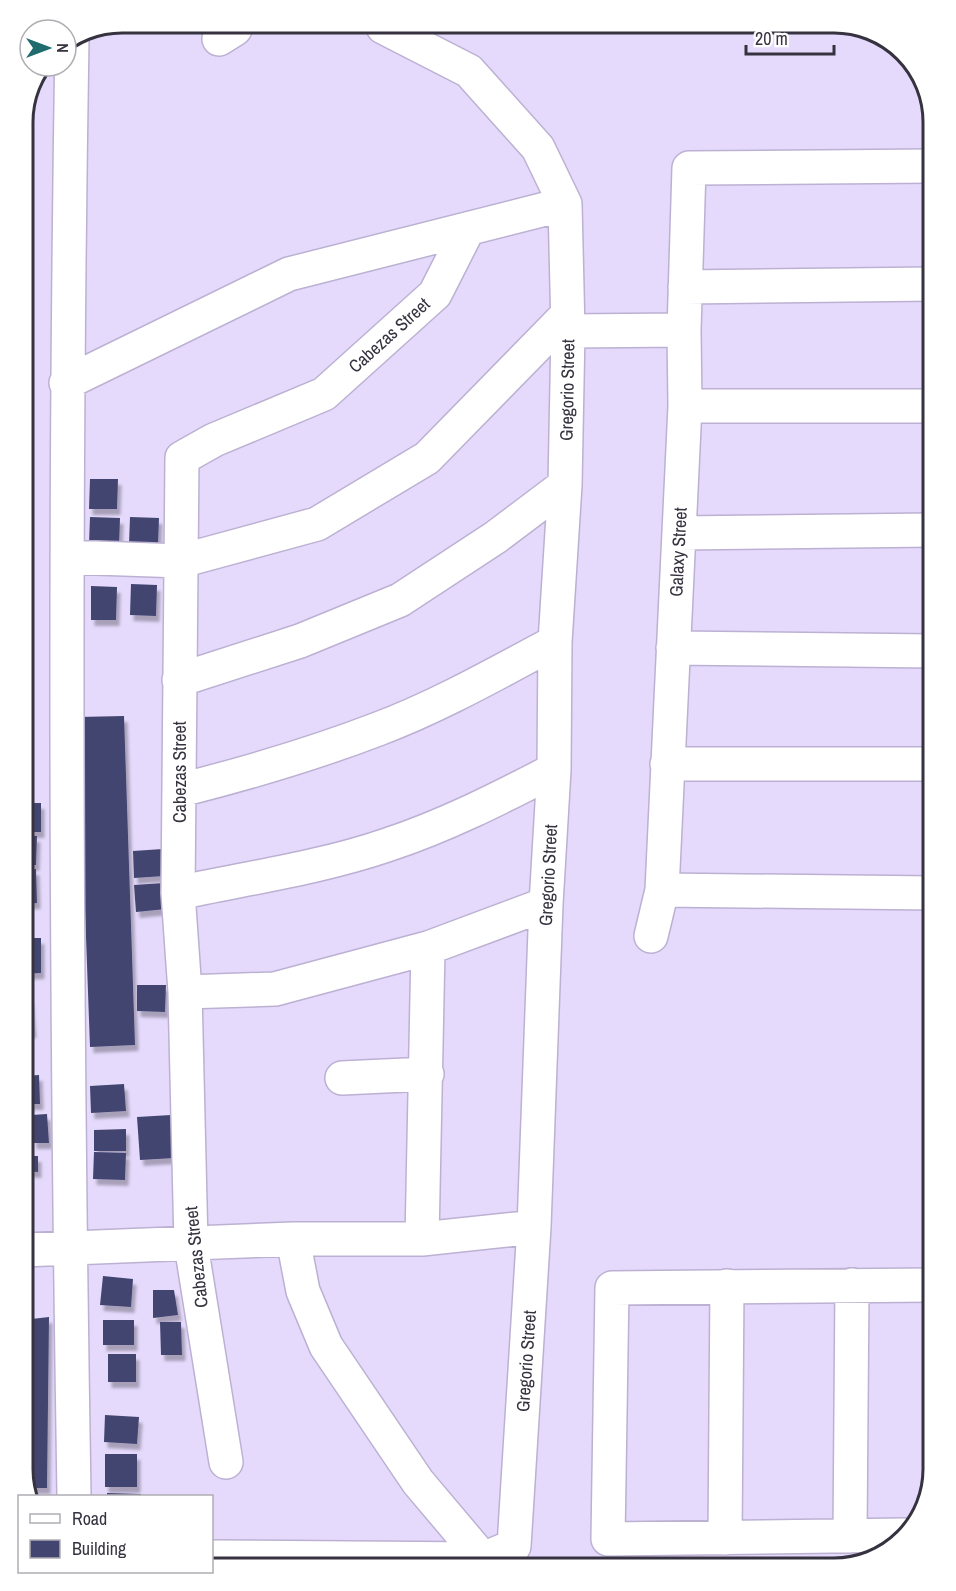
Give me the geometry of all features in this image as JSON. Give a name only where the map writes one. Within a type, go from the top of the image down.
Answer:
[{"type":"street","points":[[66,383],[288,274],[566,204],[538,148],[469,71],[395,33]]},
{"type":"street","points":[[71,78],[66,383],[70,1247],[74,1495]]},
{"type":"street","name":"Galaxy Street","points":[[651,936],[662,890],[685,406],[684,330],[689,168],[923,166]]},
{"type":"street","name":"Gregorio Street","points":[[485,1558],[514,1546],[534,1227],[546,904],[554,770],[555,642],[565,485],[566,204]]},
{"type":"street","name":"Cabezas Street","points":[[226,1462],[191,1245],[184,992],[178,892],[181,790],[179,680],[182,458],[214,440],[324,394],[435,294],[468,229]]},
{"type":"street","points":[[685,287],[923,284]]},
{"type":"street","points":[[67,557],[181,561],[317,524],[428,458],[567,323],[684,330]]},
{"type":"street","points":[[685,406],[923,406]]},
{"type":"street","points":[[179,680],[300,641],[400,600],[496,537],[565,485]]},
{"type":"street","points":[[679,533],[923,530]]},
{"type":"street","points":[[181,790],[282,764],[380,729],[466,689],[555,642]]},
{"type":"street","points":[[673,648],[923,651]]},
{"type":"street","points":[[668,764],[923,764]]},
{"type":"street","points":[[178,892],[282,871],[387,845],[472,811],[554,770]]},
{"type":"street","points":[[662,890],[923,893]]},
{"type":"street","points":[[184,992],[275,989],[428,948],[546,904]]},
{"type":"street","points":[[422,1239],[428,948]]},
{"type":"street","points":[[342,1078],[427,1074]]},
{"type":"street","points":[[33,1249],[191,1245],[293,1239],[422,1239],[534,1227]]},
{"type":"street","points":[[293,1239],[303,1291],[326,1346],[418,1482],[482,1558]]},
{"type":"street","points":[[894,1535],[608,1539],[612,1288],[923,1284]]},
{"type":"street","points":[[850,1536],[852,1285]]},
{"type":"street","points":[[725,1538],[727,1286]]},
{"type":"street","points":[[213,1557],[348,1558]]},
{"type":"building","points":[[90,479],[118,479],[117,509],[89,509]]},
{"type":"building","points":[[90,517],[120,518],[119,545],[89,544]]},
{"type":"building","points":[[130,517],[159,518],[158,544],[129,544]]},
{"type":"building","points":[[131,584],[157,585],[156,616],[130,615]]},
{"type":"building","points":[[91,586],[117,587],[116,620],[91,620]]},
{"type":"building","points":[[124,716],[135,1045],[90,1047],[78,717]]},
{"type":"building","points":[[33,803],[41,803],[41,832],[33,832]]},
{"type":"building","points":[[33,836],[37,836],[36,865],[33,865]]},
{"type":"building","points":[[163,849],[164,876],[134,878],[133,851]]},
{"type":"building","points":[[33,869],[36,869],[37,903],[33,903]]},
{"type":"building","points":[[164,883],[166,909],[136,912],[134,885]]},
{"type":"building","points":[[33,938],[41,938],[41,973],[33,973]]},
{"type":"building","points":[[137,985],[166,985],[165,1012],[137,1011]]},
{"type":"building","points":[[33,1075],[39,1075],[40,1104],[33,1104]]},
{"type":"building","points":[[124,1084],[126,1111],[91,1113],[90,1086]]},
{"type":"building","points":[[47,1114],[49,1143],[33,1143],[33,1115]]},
{"type":"building","points":[[171,1115],[174,1158],[140,1160],[137,1117]]},
{"type":"building","points":[[126,1129],[126,1151],[94,1151],[94,1130]]},
{"type":"building","points":[[94,1152],[126,1153],[125,1180],[93,1179]]},
{"type":"building","points":[[33,1156],[38,1156],[38,1172],[33,1172]]},
{"type":"building","points":[[103,1276],[133,1279],[131,1307],[100,1305]]},
{"type":"building","points":[[153,1290],[174,1290],[178,1315],[153,1318]]},
{"type":"building","points":[[49,1317],[47,1488],[36,1488],[33,1469],[33,1319]]},
{"type":"building","points":[[103,1320],[134,1320],[134,1345],[103,1345]]},
{"type":"building","points":[[160,1322],[181,1322],[182,1355],[161,1355]]},
{"type":"building","points":[[108,1354],[136,1354],[136,1382],[108,1382]]},
{"type":"building","points":[[105,1415],[139,1417],[137,1444],[104,1442]]},
{"type":"building","points":[[105,1454],[137,1454],[137,1487],[105,1487]]},
{"type":"building","points":[[107,1493],[141,1494],[141,1495],[107,1495]]}]
